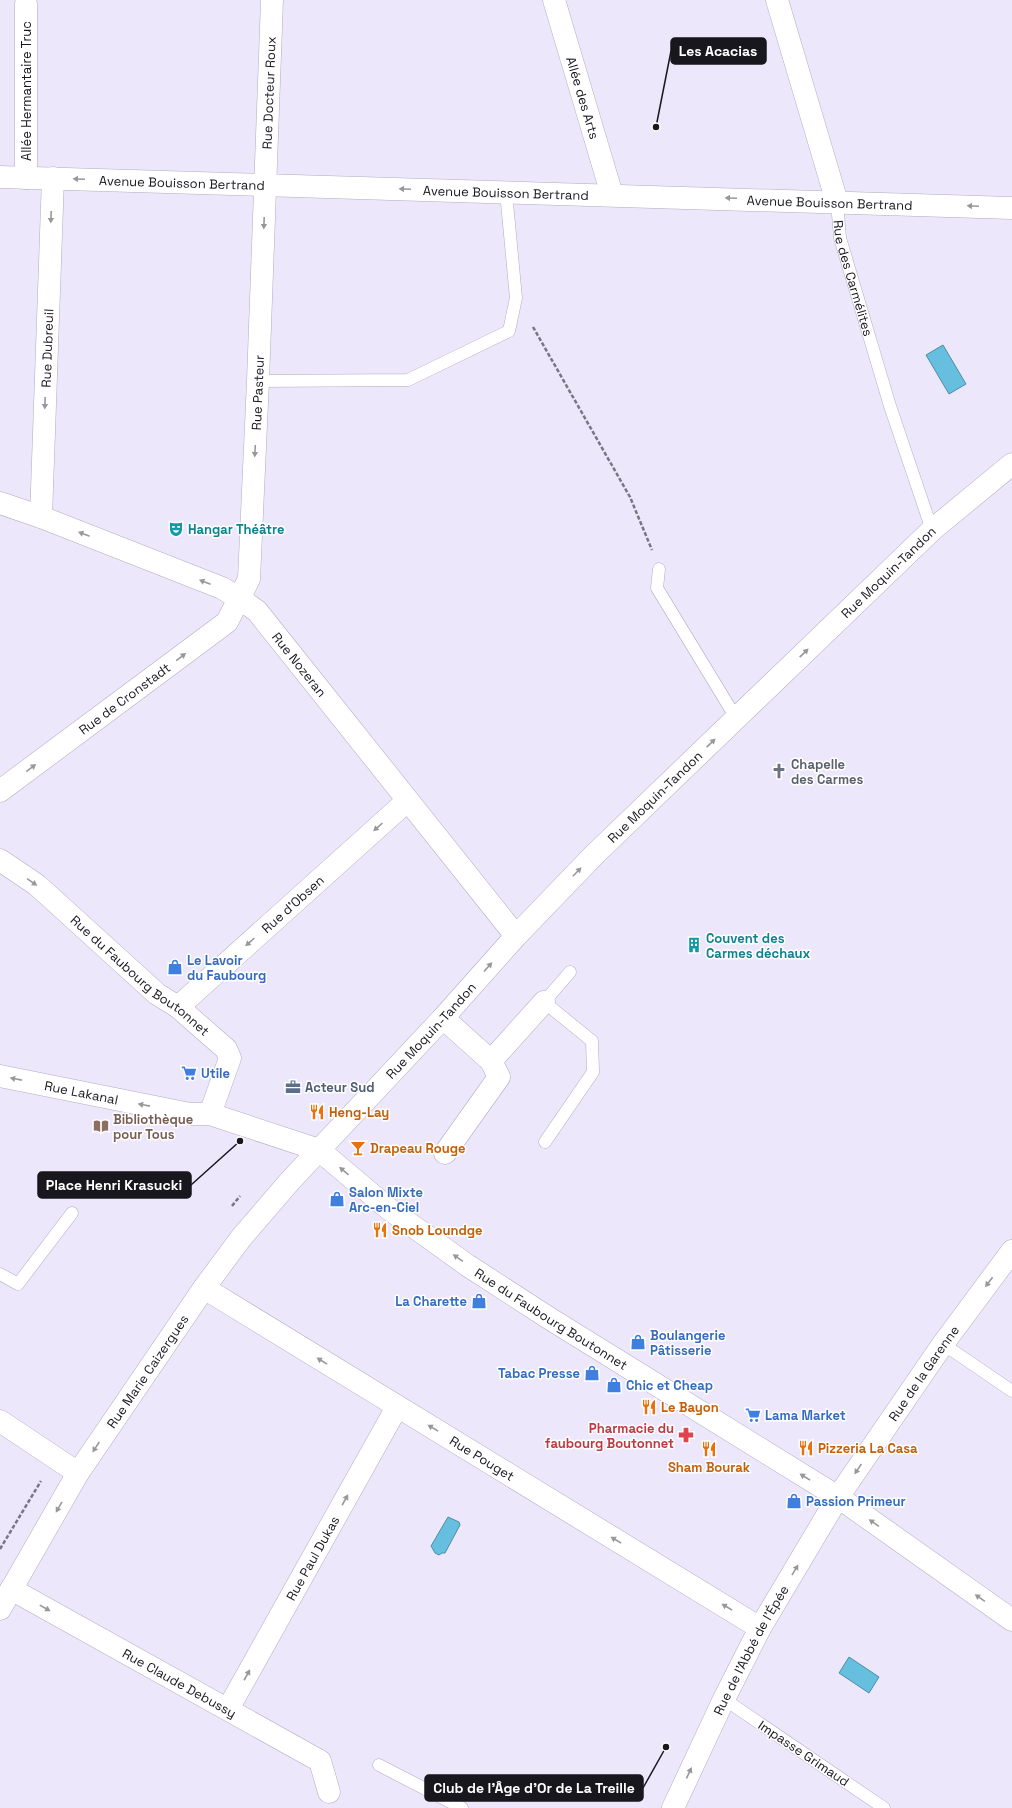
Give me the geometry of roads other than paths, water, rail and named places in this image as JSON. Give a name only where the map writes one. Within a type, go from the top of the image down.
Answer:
[{"type":"street","name":"Rue Docteur Roux","points":[[265,184],[272,0]]},
{"type":"street","name":"Allée des Arts","points":[[554,0],[612,195]]},
{"type":"street","name":"Rue des Carmélites","points":[[777,0],[837,202]]},
{"type":"street","name":"Allée Hermantaire Truc","points":[[26,4],[26,178]]},
{"type":"street","name":"Avenue Bouisson Bertrand","points":[[0,177],[1012,208]]},
{"type":"street","name":"Rue Dubreuil","points":[[41,517],[53,178]]},
{"type":"street","name":"Rue Pasteur","points":[[240,598],[249,579],[265,184]]},
{"type":"street","name":"Rue Moquin-Tandon","points":[[319,1150],[443,1018],[516,936],[594,855],[932,530],[1012,464]]},
{"type":"street","name":"Rue Nozeran","points":[[0,503],[41,517],[222,588],[240,598],[257,611],[516,936]]},
{"type":"street","name":"Rue de Cronstadt","points":[[0,791],[227,622],[240,598]]},
{"type":"street","name":"Rue d'Obsen","points":[[178,1007],[407,801]]},
{"type":"street","name":"Rue du Faubourg Boutonnet","points":[[0,860],[37,885],[157,994],[178,1007],[226,1049],[230,1058],[210,1114]]},
{"type":"street","points":[[491,1061],[544,1002]]},
{"type":"street","points":[[443,1018],[491,1061],[499,1077],[445,1153]]},
{"type":"street","name":"Rue Lakanal","points":[[0,1076],[190,1114],[210,1114],[319,1150]]},
{"type":"street","name":"Rue du Faubourg Boutonnet","points":[[319,1150],[389,1209],[467,1265],[552,1320],[838,1497],[1012,1620]]},
{"type":"street","name":"Rue Marie Caizergues","points":[[0,1609],[78,1473],[204,1288],[241,1238],[319,1150]]},
{"type":"street","name":"Rue de la Garenne","points":[[838,1497],[942,1344],[1012,1250]]},
{"type":"street","name":"Rue Pouget","points":[[204,1288],[760,1628]]},
{"type":"street","name":"Rue Paul Dukas","points":[[228,1709],[397,1407]]},
{"type":"street","points":[[0,1421],[78,1473]]},
{"type":"street","name":"Rue de l'Abbé de l'Épée","points":[[673,1808],[724,1699],[760,1628],[838,1497]]},
{"type":"street","name":"Rue Claude Debussy","points":[[11,1589],[320,1761],[329,1792]]},
{"type":"lane","points":[[258,381],[408,380],[509,330],[516,298],[506,192]]},
{"type":"lane","name":"Rue des Carmélites","points":[[837,202],[840,238],[890,406],[932,530]]},
{"type":"lane","points":[[659,569],[657,588],[736,718]]},
{"type":"lane","points":[[546,1142],[593,1072],[592,1041],[544,1002],[570,972]]},
{"type":"lane","points":[[0,1274],[18,1284],[72,1213]]},
{"type":"lane","points":[[942,1344],[1012,1391]]},
{"type":"lane","name":"Impasse Grimaud","points":[[724,1699],[884,1808]]},
{"type":"lane","points":[[379,1765],[462,1808]]},
{"type":"water","points":[[943,345],[966,384],[949,394],[926,355]]},
{"type":"water","points":[[448,1517],[459,1522],[460,1525],[445,1553],[439,1555],[435,1553],[431,1546]]},
{"type":"water","points":[[849,1657],[879,1677],[869,1693],[839,1673]]},
{"type":"place","name":"Les Acacias","points":[[656,127]]},
{"type":"place","name":"Hangar Théâtre","points":[[176,529]]},
{"type":"place","name":"Chapelle des Carmes","points":[[779,771]]},
{"type":"place","name":"Couvent des Carmes déchaux","points":[[694,945]]},
{"type":"place","name":"Le Lavoir du Faubourg","points":[[175,967]]},
{"type":"place","name":"Utile","points":[[189,1073]]},
{"type":"place","name":"Acteur Sud","points":[[293,1087]]},
{"type":"place","name":"Heng-Lay","points":[[317,1112]]},
{"type":"place","name":"Bibliothèque pour Tous","points":[[101,1126]]},
{"type":"place","name":"Place Henri Krasucki","points":[[240,1141]]},
{"type":"place","name":"Drapeau Rouge","points":[[358,1148]]},
{"type":"place","name":"Salon Mixte Arc-en-Ciel","points":[[337,1199]]},
{"type":"place","name":"Snob Loundge","points":[[380,1230]]},
{"type":"place","name":"La Charette","points":[[479,1301]]},
{"type":"place","name":"Boulangerie Pâtisserie","points":[[638,1342]]},
{"type":"place","name":"Tabac Presse","points":[[592,1373]]},
{"type":"place","name":"Chic et Cheap","points":[[614,1385]]},
{"type":"place","name":"Le Bayon","points":[[649,1407]]},
{"type":"place","name":"Lama Market","points":[[753,1415]]},
{"type":"place","name":"Pharmacie du faubourg Boutonnet","points":[[686,1435]]},
{"type":"place","name":"Pizzeria La Casa","points":[[806,1448]]},
{"type":"place","name":"Sham Bourak","points":[[709,1449]]},
{"type":"place","name":"Passion Primeur","points":[[794,1501]]},
{"type":"place","name":"Club de l'Âge d'Or de La Treille","points":[[666,1747]]}]
